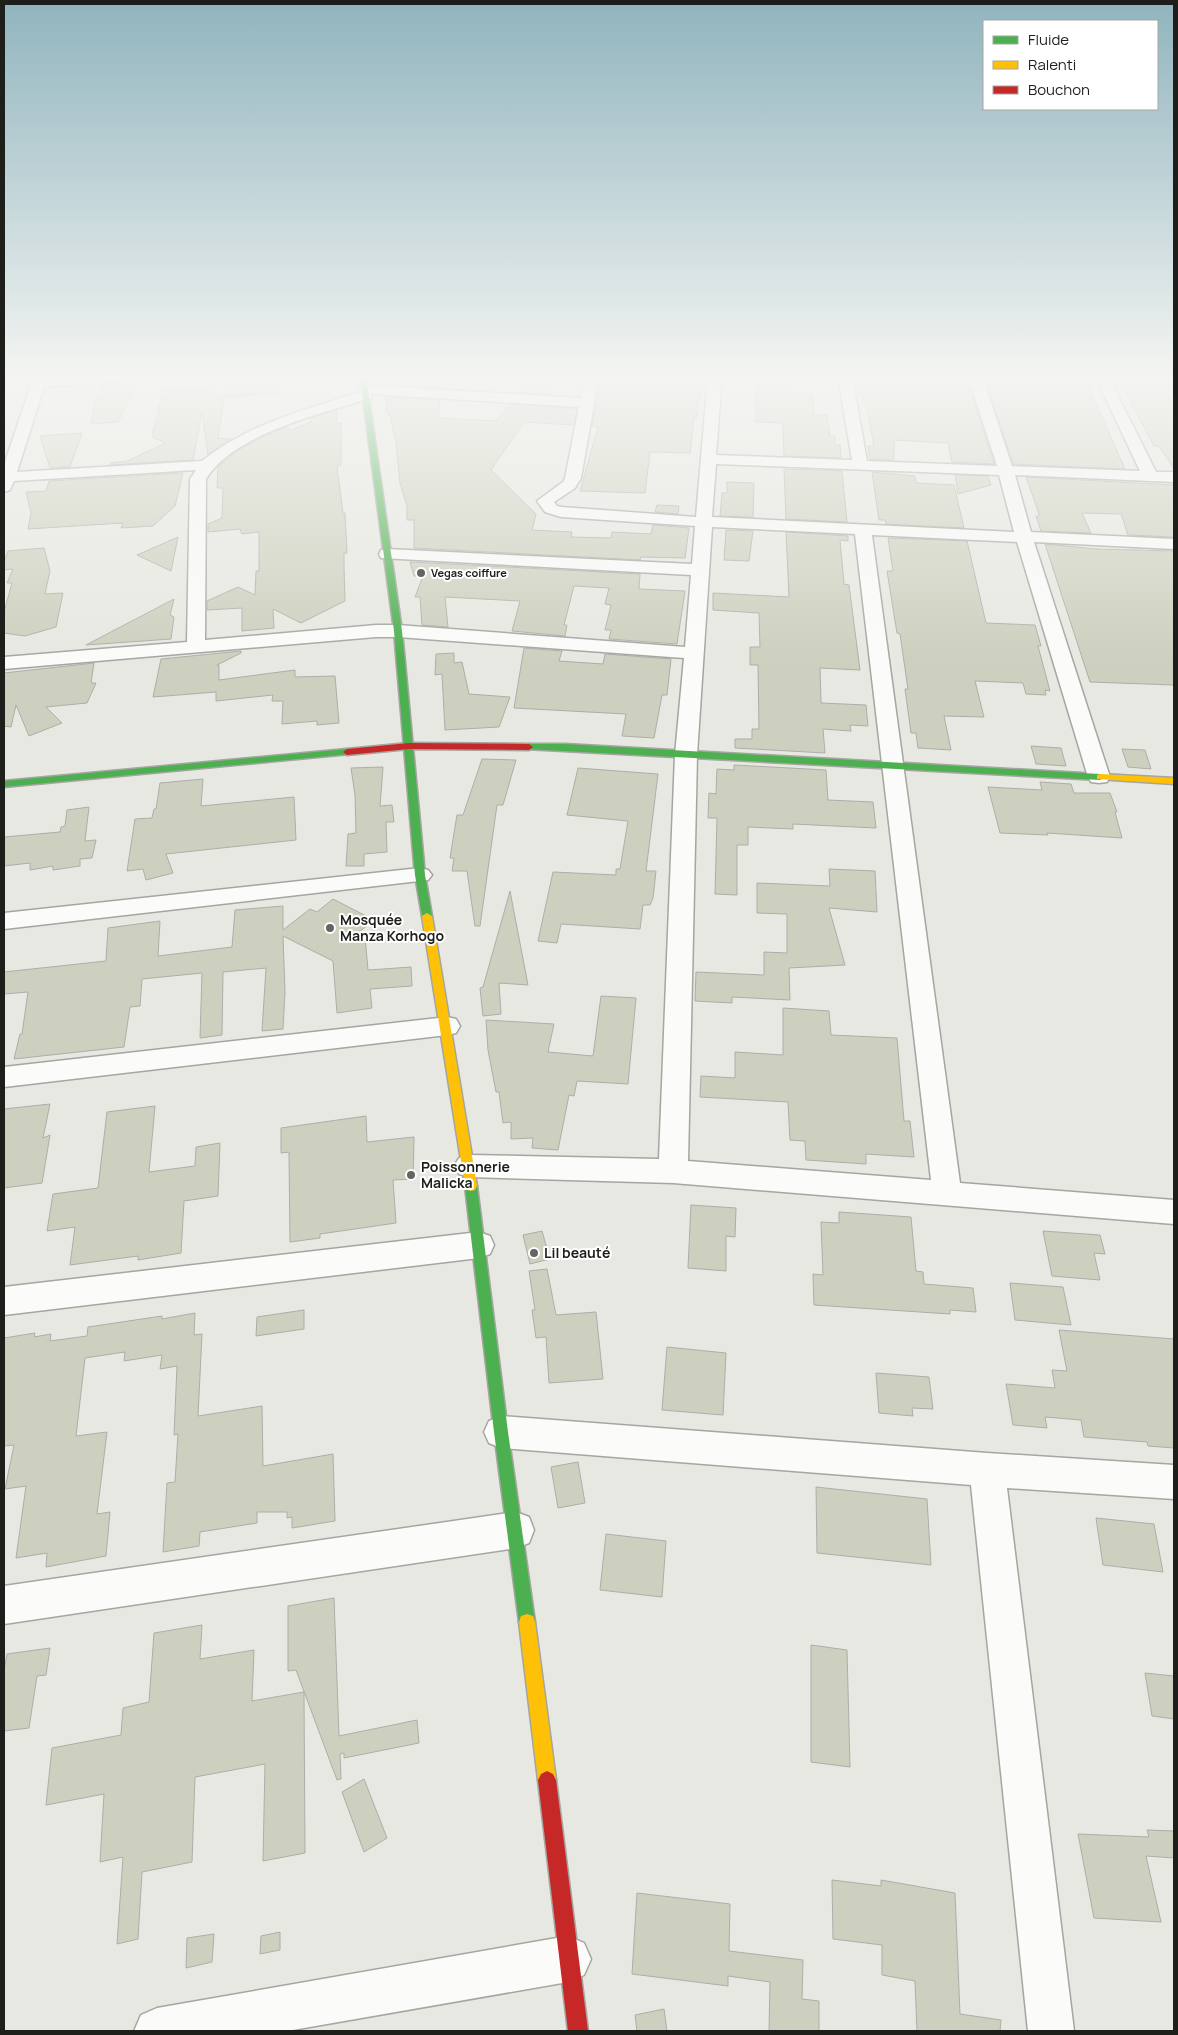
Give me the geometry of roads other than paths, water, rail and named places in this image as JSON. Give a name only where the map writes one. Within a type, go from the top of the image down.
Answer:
[{"type":"street","points":[[5,482],[135,471]]},
{"type":"street","points":[[196,646],[198,479],[202,471]]},
{"type":"street","points":[[376,471],[398,631],[420,875],[447,1026],[469,1166],[501,1432],[516,1530],[578,2031]]},
{"type":"street","points":[[574,471],[572,482],[549,496],[545,501],[547,505],[561,512],[572,514],[1174,544]]},
{"type":"street","points":[[673,1172],[686,755],[708,471]]},
{"type":"street","points":[[1099,777],[1024,537],[1006,471],[1174,477]]},
{"type":"street","points":[[1148,471],[1150,476]]},
{"type":"street","points":[[863,530],[948,1194]]},
{"type":"street","points":[[387,554],[700,570]]},
{"type":"street","points":[[4,663],[348,632],[398,631],[694,653]]},
{"type":"street","points":[[4,784],[408,746],[565,748],[1174,781]]},
{"type":"street","points":[[4,921],[420,875]]},
{"type":"street","points":[[4,1077],[447,1026]]},
{"type":"street","points":[[469,1166],[673,1172],[1174,1212]]},
{"type":"street","points":[[4,1301],[479,1245]]},
{"type":"street","points":[[501,1432],[987,1470],[1174,1482]]},
{"type":"street","points":[[987,1470],[1051,2031]]},
{"type":"street","points":[[4,1605],[516,1530]]},
{"type":"street","points":[[157,2031],[568,1959]]},
{"type":"place","name":"Vegas coiffure","points":[[421,573]]},
{"type":"place","name":"Mosquée Manza Korhogo","points":[[330,928]]},
{"type":"place","name":"Poissonnerie Malicka","points":[[411,1175]]},
{"type":"place","name":"Lil beauté","points":[[534,1253]]}]
